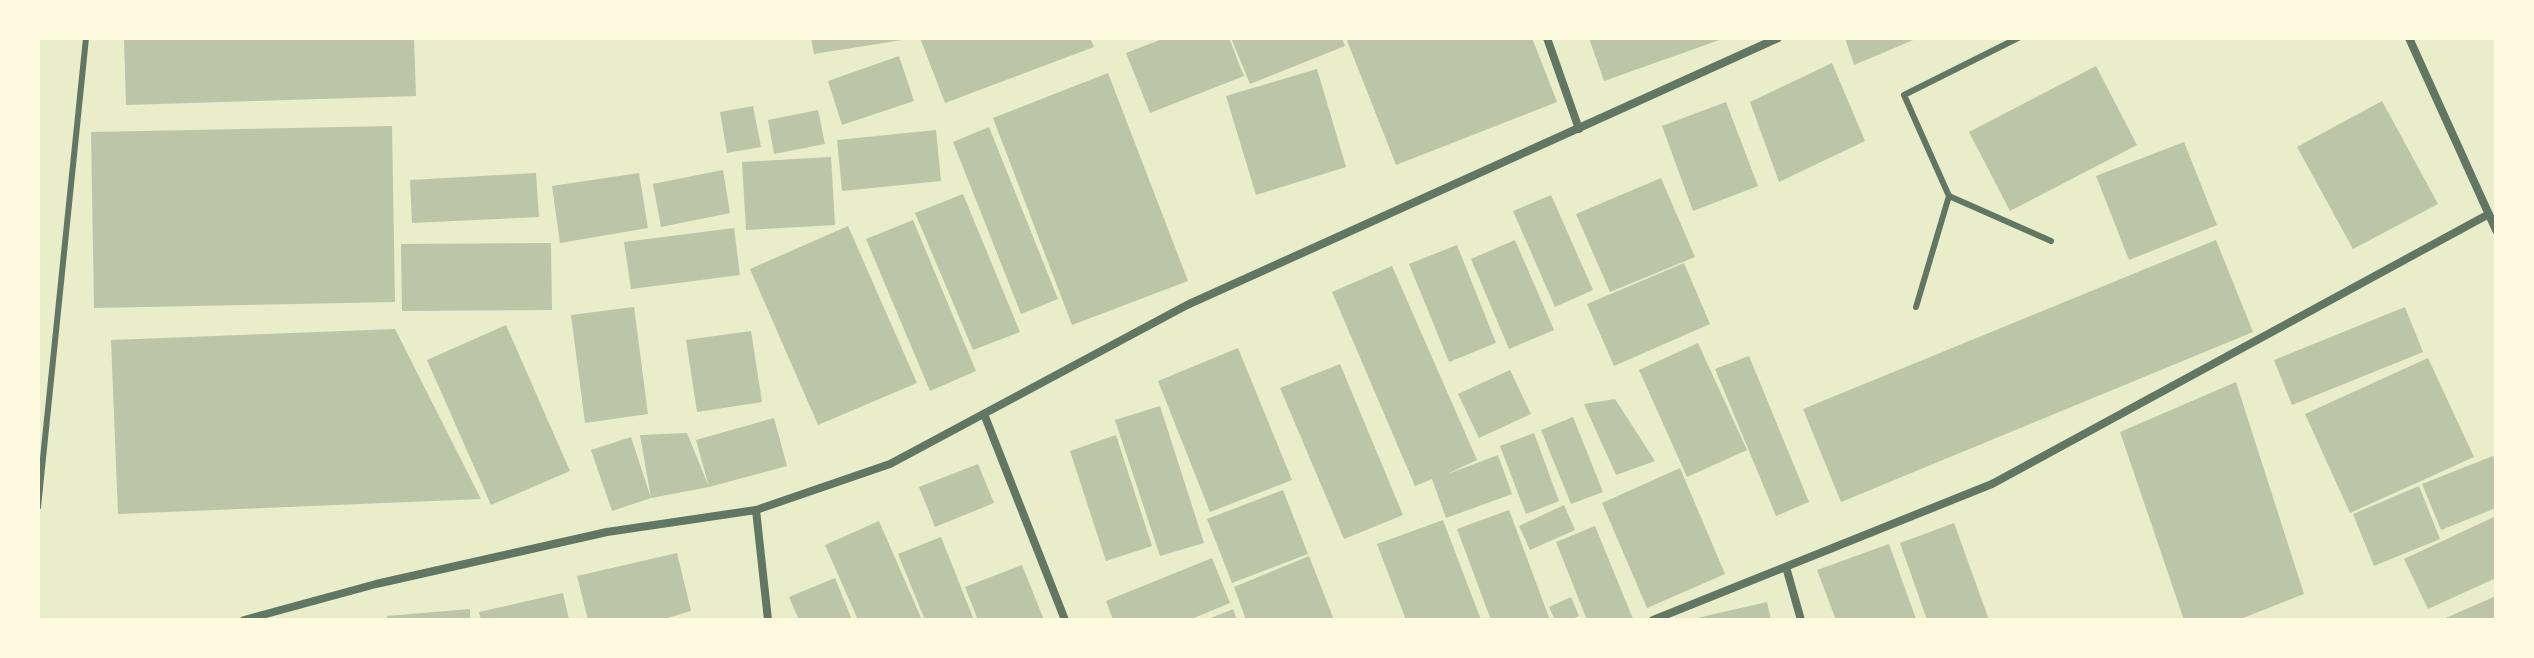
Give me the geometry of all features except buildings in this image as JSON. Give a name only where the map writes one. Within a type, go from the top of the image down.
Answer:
[{"type":"street","points":[[1547,38],[1579,129]]},
{"type":"street","points":[[244,620],[376,584],[607,532],[756,510],[890,464],[1187,305],[1778,38]]},
{"type":"street","points":[[2409,38],[2496,230]]},
{"type":"street","points":[[1653,620],[1992,484],[2489,214]]},
{"type":"street","points":[[984,414],[1065,620]]},
{"type":"street","points":[[756,510],[768,620]]},
{"type":"street","points":[[1786,567],[1801,620]]},
{"type":"lane","points":[[38,507],[86,38]]},
{"type":"lane","points":[[1916,307],[1949,196],[1904,95],[2018,38]]},
{"type":"lane","points":[[1949,196],[2051,241]]}]
